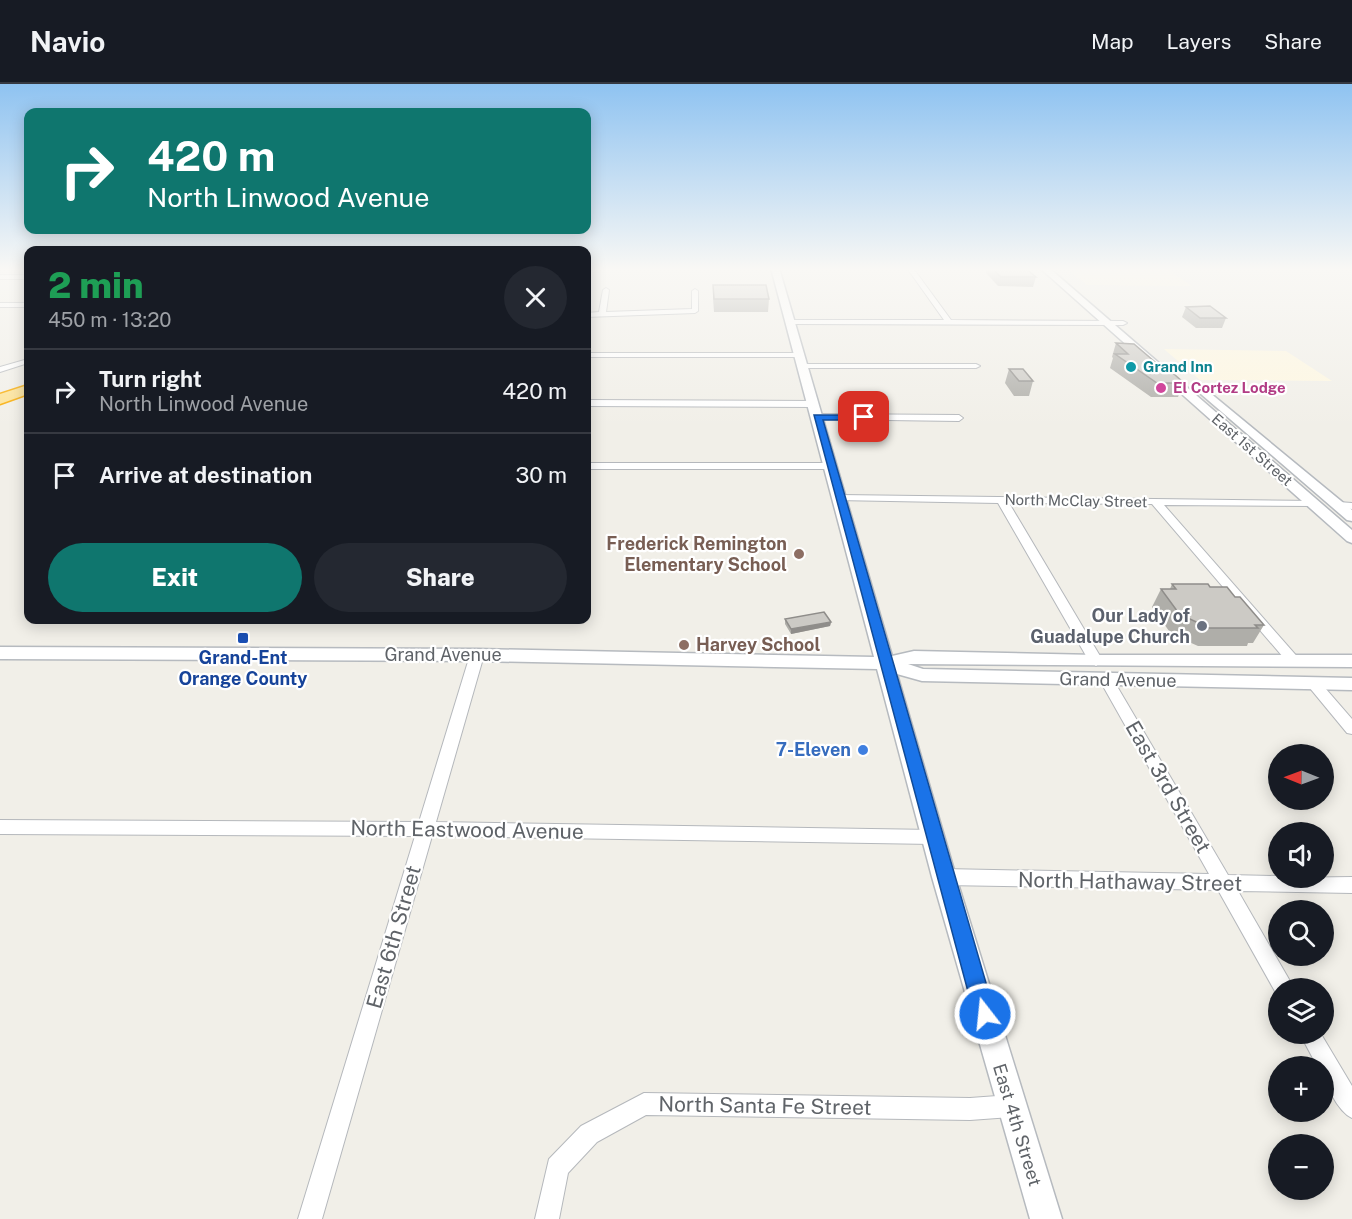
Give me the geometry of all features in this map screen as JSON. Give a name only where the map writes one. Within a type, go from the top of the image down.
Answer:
[{"type":"highway","points":[[0,381],[24,377]]},
{"type":"highway","points":[[0,387],[24,378]]},
{"type":"highway","points":[[0,387],[24,382]]},
{"type":"highway","points":[[0,400],[24,392]]},
{"type":"highway","points":[[0,415],[24,406]]},
{"type":"main road","name":"East 1st Street","points":[[1105,321],[1352,538]]},
{"type":"main road","name":"East 1st Street","points":[[1121,321],[1345,505],[1352,517]]},
{"type":"main road","name":"East 4th Street","points":[[790,322],[933,837],[1046,1219]]},
{"type":"main road","points":[[1259,457],[1312,496],[1345,505]]},
{"type":"main road","name":"Grand Avenue","points":[[0,653],[477,654],[885,663],[914,657],[1096,661],[1352,661]]},
{"type":"main road","name":"Grand Avenue","points":[[885,663],[922,675],[1352,684]]},
{"type":"street","points":[[790,322],[1123,323]]},
{"type":"street","points":[[591,355],[976,366]]},
{"type":"street","points":[[0,361],[13,366]]},
{"type":"street","points":[[0,370],[24,363]]},
{"type":"street","points":[[591,403],[814,404]]},
{"type":"street","points":[[817,417],[959,418]]},
{"type":"street","points":[[591,465],[830,466]]},
{"type":"street","name":"North McClay Street","points":[[840,498],[1313,504]]},
{"type":"street","points":[[1002,500],[1096,661]]},
{"type":"street","points":[[1156,502],[1294,661]]},
{"type":"street","name":"East 6th Street","points":[[310,1219],[477,654]]},
{"type":"street","name":"East 3rd Street","points":[[1106,679],[1278,978]]},
{"type":"street","points":[[1314,684],[1352,729]]},
{"type":"street","name":"North Eastwood Avenue","points":[[0,827],[425,829],[933,837]]},
{"type":"street","name":"North Hathaway Street","points":[[945,877],[1352,885]]},
{"type":"street","points":[[1316,1044],[1352,1107]]},
{"type":"street","name":"North Santa Fe Street","points":[[547,1219],[557,1167],[589,1134],[644,1104],[970,1109],[1011,1106]]},
{"type":"shaded area","points":[[1164,349],[1286,351],[1332,381],[1200,380]]},
{"type":"building","points":[[1116,343],[1134,344],[1184,383],[1157,383],[1115,354],[1128,354]]},
{"type":"building","points":[[1009,369],[1023,369],[1033,381],[1019,381]]},
{"type":"building","points":[[1172,584],[1208,584],[1210,587],[1227,587],[1235,597],[1240,597],[1264,625],[1255,625],[1258,628],[1209,628],[1190,619],[1183,619],[1161,589],[1176,589]]},
{"type":"building","points":[[824,612],[831,622],[791,629],[785,619]]},
{"type":"place","name":"Grand Inn","points":[[1131,367]]},
{"type":"place","name":"El Cortez Lodge","points":[[1161,388]]},
{"type":"place","name":"Frederick Remington Elementary School","points":[[799,554]]},
{"type":"place","name":"Our Lady of Guadalupe Church","points":[[1202,626]]},
{"type":"place","name":"Grand-Ent Orange County","points":[[243,638]]},
{"type":"place","name":"Harvey School","points":[[684,645]]},
{"type":"place","name":"7-Eleven","points":[[863,750]]},
{"type":"route","points":[[864,417],[817,417],[985,1014]]}]
